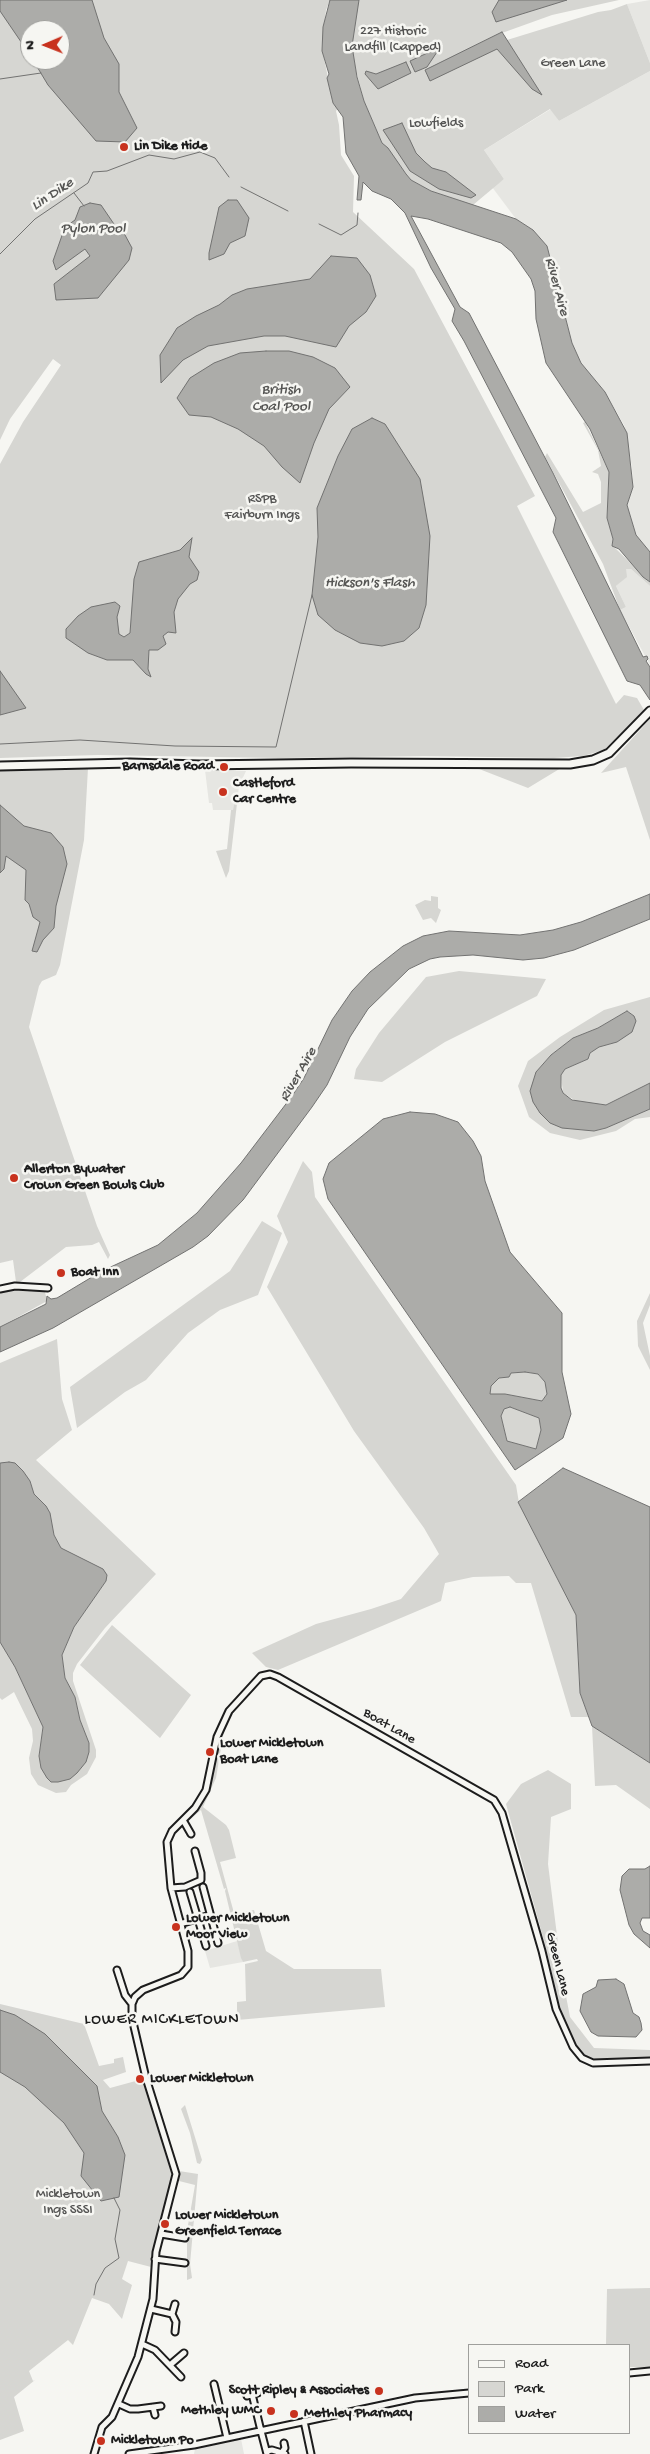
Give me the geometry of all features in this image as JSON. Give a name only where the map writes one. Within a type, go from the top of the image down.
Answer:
[{"type":"main road","points":[[0,766],[130,763],[200,766],[351,763],[570,764],[593,760],[609,753],[650,711]]},
{"type":"street","points":[[0,1289],[15,1286],[48,1288]]},
{"type":"street","name":"Boat Lane","points":[[183,1820],[195,1808],[206,1790],[217,1737],[229,1711],[258,1679],[266,1674],[287,1682],[487,1795],[498,1805]]},
{"type":"street","name":"Green Lane","points":[[498,1805],[504,1818],[542,1951],[556,2009],[573,2047],[582,2058],[593,2063],[650,2061]]},
{"type":"street","points":[[94,2454],[102,2427],[112,2417],[119,2404],[142,2344],[151,2309],[155,2259],[174,2184],[176,2170],[146,2078],[132,2018],[132,2004],[135,1997],[143,1990],[186,1971],[189,1954],[171,1888],[167,1842],[172,1831],[183,1820],[191,1834]]},
{"type":"street","points":[[171,1888],[181,1888],[200,1880],[201,1873],[195,1851]]},
{"type":"street","points":[[203,1887],[218,1943]]},
{"type":"street","points":[[190,1892],[206,1946]]},
{"type":"street","points":[[180,1924],[210,1915]]},
{"type":"street","points":[[117,1970],[125,1995],[132,2004]]},
{"type":"street","points":[[161,2234],[185,2238]]},
{"type":"street","points":[[155,2259],[185,2263]]},
{"type":"street","points":[[175,2304],[172,2314],[176,2322],[175,2332]]},
{"type":"street","points":[[151,2309],[172,2314]]},
{"type":"street","points":[[142,2344],[155,2350],[182,2378]]},
{"type":"street","points":[[170,2365],[184,2354]]},
{"type":"street","points":[[630,2373],[650,2371]]},
{"type":"street","points":[[214,2384],[227,2438]]},
{"type":"street","points":[[258,2393],[249,2395],[267,2452],[284,2450]]},
{"type":"street","points":[[129,2454],[227,2438],[414,2398],[468,2393]]},
{"type":"street","points":[[119,2404],[130,2409],[161,2406]]},
{"type":"street","points":[[153,2407],[155,2414]]},
{"type":"street","points":[[304,2421],[311,2454]]},
{"type":"street","points":[[186,2446],[187,2454]]},
{"type":"shaded area","points":[[650,0],[650,63],[627,4]]},
{"type":"shaded area","points":[[650,71],[650,552],[636,535],[627,505],[633,487],[632,467],[624,425],[605,392],[581,363],[572,343],[547,246],[533,230],[516,219],[492,187],[504,179],[484,150],[551,109],[559,121]]},
{"type":"shaded area","points":[[626,569],[631,569],[650,586],[650,665],[620,610],[626,607],[616,586],[626,577]]},
{"type":"shaded area","name":"Castleford Car Centre","points":[[205,770],[246,771],[239,786],[238,795],[235,796],[233,810],[213,810],[212,803],[209,803]]},
{"type":"shaded area","points":[[237,1941],[243,1962],[210,1968],[205,1951]]},
{"type":"shaded area","points":[[241,2439],[244,2454],[194,2454],[195,2449]]},
{"type":"green space","name":"RSPB Fairburn Ings","points":[[0,0],[330,0],[326,10],[322,48],[333,103],[338,108],[336,111],[341,155],[354,176],[353,212],[414,269],[535,496],[517,506],[616,704],[624,695],[637,698],[644,710],[604,750],[583,756],[554,758],[424,756],[280,758],[98,755],[0,758],[0,464],[23,422],[61,365],[53,359],[10,419],[0,440]]},
{"type":"green space","points":[[359,0],[619,0],[552,15],[502,33],[507,40],[627,4],[650,63],[650,71],[559,121],[550,109],[484,150],[504,179],[473,205],[431,191],[411,180],[382,143],[364,101],[353,59],[352,32]]},
{"type":"green space","points":[[585,422],[609,472],[607,518],[613,539],[612,545],[650,582],[650,586],[631,569],[626,569],[627,577],[616,586],[626,607],[620,610],[603,564],[545,457],[547,453],[583,512],[601,503],[601,482],[598,474],[592,472],[601,466],[598,450],[583,423]]},
{"type":"green space","points":[[650,719],[650,840],[626,767],[601,773]]},
{"type":"green space","points":[[474,767],[529,769],[561,768],[528,788]]},
{"type":"green space","points":[[88,768],[84,840],[60,965],[56,975],[42,981],[39,986],[29,1027],[97,1226],[110,1255],[108,1259],[99,1242],[92,1245],[66,1247],[20,1282],[16,1282],[13,1260],[0,1263],[0,770]]},
{"type":"green space","points":[[238,795],[229,871],[226,878],[216,851],[227,849],[231,810],[233,810],[235,796]]},
{"type":"green space","points":[[431,896],[438,897],[438,908],[441,910],[436,923],[431,918],[423,920],[415,905],[425,900],[431,901]]},
{"type":"green space","points":[[459,971],[546,979],[537,996],[445,1042],[382,1082],[354,1079],[356,1069],[379,1033],[426,977]]},
{"type":"green space","points":[[650,997],[650,1083],[606,1105],[579,1103],[563,1093],[561,1075],[565,1069],[588,1059],[590,1053],[599,1046],[610,1044],[634,1016],[627,1011],[598,1028],[573,1038],[551,1055],[536,1072],[594,1131],[606,1128],[650,1109],[650,1117],[635,1119],[616,1131],[580,1140],[550,1133],[529,1117],[518,1086],[528,1061],[560,1037],[604,1010]]},
{"type":"green space","points":[[303,1161],[312,1172],[315,1197],[516,1485],[519,1503],[576,1615],[580,1693],[589,1717],[571,1717],[531,1583],[516,1583],[509,1576],[473,1577],[445,1583],[441,1601],[278,1670],[266,1667],[252,1653],[316,1624],[401,1599],[439,1554],[424,1528],[354,1431],[267,1287],[288,1242],[277,1216]]},
{"type":"green space","points":[[262,1221],[282,1233],[258,1295],[220,1310],[188,1333],[146,1380],[125,1392],[77,1428],[70,1387],[230,1271]]},
{"type":"green space","points":[[12,1288],[45,1292],[47,1301],[0,1327],[0,1292]]},
{"type":"green space","points":[[650,1293],[650,1305],[643,1323],[650,1356],[650,1370],[638,1346],[637,1321]]},
{"type":"green space","points":[[57,1339],[62,1399],[72,1430],[36,1460],[156,1574],[105,1628],[77,1664],[73,1673],[73,1681],[96,1750],[96,1757],[87,1774],[71,1785],[66,1792],[56,1793],[38,1785],[31,1774],[29,1758],[33,1741],[32,1729],[14,1692],[2,1700],[0,1698],[0,1642],[15,1667],[43,1727],[39,1756],[41,1768],[89,1743],[80,1720],[75,1697],[65,1678],[62,1655],[74,1627],[106,1581],[61,1548],[54,1535],[46,1506],[34,1494],[30,1481],[0,1462],[0,1363]]},
{"type":"green space","points":[[525,1372],[538,1374],[545,1382],[547,1394],[542,1401],[505,1394],[489,1394],[491,1386],[499,1378],[509,1377],[511,1373]]},
{"type":"green space","points":[[510,1407],[539,1418],[541,1430],[536,1449],[507,1441],[501,1416],[504,1409]]},
{"type":"green space","points":[[112,1625],[191,1695],[160,1738],[80,1665]]},
{"type":"green space","points":[[229,1717],[223,1736],[216,1778],[203,1807],[226,1825],[229,1830],[236,1858],[220,1862],[234,1913],[254,1910],[266,1951],[294,1969],[381,1969],[385,2007],[237,2020],[237,2002],[246,2001],[245,1964],[258,1961],[257,1959],[243,1962],[241,1958],[225,1891],[226,1888],[224,1889],[201,1810],[187,1822],[211,1783],[220,1736]]},
{"type":"green space","points":[[592,1726],[650,1763],[650,1809],[616,1785],[595,1786]]},
{"type":"green space","points":[[548,1770],[571,1784],[571,1809],[551,1817],[548,1864],[562,1975],[570,2017],[594,2048],[650,2050],[650,2059],[589,2059],[576,2048],[562,2018],[546,1948],[506,1804],[521,1784]]},
{"type":"green space","name":"Mickletown Ings SSSI","points":[[0,2004],[84,2024],[99,2066],[114,2063],[114,2059],[123,2057],[126,2072],[103,2080],[110,2088],[143,2079],[173,2176],[151,2267],[128,2261],[122,2279],[132,2285],[122,2319],[109,2304],[92,2298],[73,2345],[68,2340],[29,2371],[33,2381],[35,2380],[14,2397],[24,2431],[0,2440]]},
{"type":"green space","points":[[185,2105],[202,2160],[200,2164],[197,2163],[190,2133],[181,2109]]},
{"type":"green space","points":[[179,2171],[198,2174],[190,2264],[192,2278],[187,2280],[187,2231],[195,2185],[179,2181]]},
{"type":"green space","points":[[650,2288],[650,2367],[630,2367],[630,2344],[606,2344],[607,2289]]},
{"type":"water","points":[[0,0],[92,0],[104,38],[119,64],[119,92],[137,128],[125,142],[96,141],[48,85],[39,70],[70,70],[70,20],[20,20],[20,40],[0,11]]},
{"type":"water","name":"River Aire","points":[[330,0],[359,0],[352,46],[357,77],[364,101],[382,143],[388,148],[411,180],[431,191],[516,219],[533,230],[547,246],[572,343],[581,363],[605,392],[627,433],[633,487],[627,505],[636,535],[650,552],[650,582],[643,577],[619,549],[612,546],[613,539],[607,518],[609,472],[590,429],[546,363],[536,319],[535,291],[531,279],[512,252],[501,243],[428,219],[411,216],[460,307],[469,313],[553,473],[643,657],[647,656],[648,659],[646,661],[650,667],[650,700],[640,685],[627,681],[553,532],[556,518],[452,321],[455,309],[431,268],[405,213],[391,199],[372,191],[363,182],[361,200],[357,200],[359,176],[346,153],[343,117],[333,103],[327,78],[329,74],[322,51],[323,27]]},
{"type":"water","points":[[499,0],[567,0],[496,22],[492,12]]},
{"type":"water","points":[[502,32],[542,95],[532,89],[497,49],[430,81],[425,70]]},
{"type":"water","points":[[434,50],[437,52],[427,67],[415,72],[410,61]]},
{"type":"water","points":[[406,62],[411,73],[378,89],[365,74],[366,71],[376,74]]},
{"type":"water","points":[[402,123],[416,153],[425,162],[432,168],[446,172],[476,195],[471,198],[439,189],[410,171],[383,130]]},
{"type":"water","points":[[228,200],[237,200],[249,218],[245,236],[230,243],[224,254],[209,260],[219,207]]},
{"type":"water","name":"Pylon Pool","points":[[90,203],[101,205],[116,227],[125,235],[132,248],[129,260],[98,298],[56,300],[54,284],[90,256],[85,249],[56,270],[53,261],[65,227],[75,220],[80,207]]},
{"type":"water","name":"British Coal Pool","points":[[331,256],[357,258],[370,275],[376,296],[366,312],[349,326],[336,347],[285,336],[264,336],[208,346],[183,360],[161,383],[160,355],[177,328],[219,305],[232,295],[247,289],[310,279]]},
{"type":"water","name":"British Coal Pool","points":[[289,351],[313,357],[335,368],[350,387],[329,409],[314,443],[300,483],[282,467],[264,446],[238,429],[211,417],[189,415],[177,398],[190,378],[214,363],[240,353]]},
{"type":"water","name":"Hickson's Flash","points":[[372,418],[385,424],[420,479],[430,536],[426,605],[419,628],[404,641],[382,646],[360,643],[335,630],[318,615],[312,595],[318,537],[317,508],[338,456],[352,429]]},
{"type":"water","points":[[192,538],[189,557],[199,572],[197,580],[190,584],[178,599],[174,612],[176,633],[168,632],[163,636],[166,644],[158,650],[149,650],[148,669],[151,677],[133,660],[107,660],[88,653],[66,638],[66,629],[78,616],[91,607],[115,602],[120,606],[117,617],[119,634],[124,637],[130,633],[134,579],[139,562],[180,550]]},
{"type":"water","points":[[0,671],[26,708],[0,715]]},
{"type":"water","points":[[0,805],[24,826],[51,833],[63,847],[67,864],[56,906],[54,928],[43,940],[37,952],[32,951],[40,922],[33,917],[29,904],[25,900],[26,870],[6,856],[4,869],[0,873]]},
{"type":"water","points":[[650,894],[650,919],[574,950],[544,958],[523,960],[473,955],[440,957],[430,959],[409,969],[368,1009],[350,1037],[327,1085],[312,1107],[243,1200],[208,1236],[193,1247],[53,1328],[0,1352],[0,1327],[46,1304],[47,1296],[51,1299],[57,1298],[102,1271],[158,1245],[197,1213],[241,1163],[292,1096],[304,1078],[332,1020],[352,991],[370,972],[403,946],[423,936],[449,931],[520,935],[553,930],[581,922]]},
{"type":"water","points":[[627,1011],[634,1016],[636,1021],[632,1032],[617,1042],[599,1047],[590,1053],[588,1059],[565,1069],[561,1075],[561,1088],[563,1093],[572,1100],[606,1105],[650,1083],[650,1109],[606,1128],[594,1131],[562,1128],[550,1123],[533,1102],[530,1091],[536,1072],[551,1055],[573,1038],[598,1028]]},
{"type":"water","points":[[410,1112],[435,1114],[458,1122],[473,1141],[481,1156],[485,1181],[510,1252],[562,1313],[562,1372],[571,1414],[563,1438],[515,1470],[328,1199],[323,1179],[329,1163],[383,1119]],"holes":[[[525,1372],[538,1374],[545,1382],[547,1394],[542,1401],[505,1394],[490,1394],[491,1386],[499,1378],[509,1377],[511,1373]],[[510,1407],[539,1418],[541,1430],[536,1449],[507,1441],[501,1416],[504,1409]]]},
{"type":"water","points":[[0,1463],[15,1463],[23,1471],[30,1481],[34,1494],[46,1506],[50,1513],[54,1535],[61,1548],[103,1569],[107,1575],[106,1581],[74,1627],[62,1655],[65,1678],[75,1697],[80,1720],[89,1743],[89,1752],[86,1762],[77,1773],[70,1779],[58,1782],[51,1782],[41,1768],[39,1756],[43,1727],[15,1667],[0,1642]]},
{"type":"water","points":[[563,1468],[650,1507],[650,1763],[592,1726],[580,1693],[576,1615],[518,1502]]},
{"type":"water","points":[[650,1866],[650,1918],[642,1918],[640,1923],[643,1931],[650,1935],[650,1948],[634,1934],[629,1925],[620,1890],[622,1876],[629,1869],[645,1869]]},
{"type":"water","points":[[616,1979],[624,1984],[633,2013],[639,2017],[642,2030],[636,2037],[598,2036],[591,2032],[580,2011],[583,1994],[596,1987],[598,1980]]},
{"type":"water","points":[[0,2010],[15,2015],[45,2034],[97,2086],[102,2111],[118,2137],[125,2155],[119,2197],[101,2201],[81,2176],[84,2153],[64,2123],[25,2087],[0,2072]]},
{"type":"waterway","points":[[0,79],[41,73]]},
{"type":"waterway","name":"Lin Dike","points":[[0,254],[35,219],[88,183],[93,172],[107,171],[149,155],[174,159],[200,152],[215,158],[229,177]]},
{"type":"waterway","name":"Lin Dike","points":[[241,187],[288,211]]},
{"type":"waterway","points":[[74,193],[84,206]]},
{"type":"waterway","name":"Lin Dike","points":[[319,224],[341,235],[357,225],[358,213]]},
{"type":"waterway","points":[[0,744],[80,740],[175,746],[276,747],[312,595]]},
{"type":"waterway","points":[[94,2295],[96,2284],[105,2268],[119,2258],[115,2239],[120,2210],[114,2198]]},
{"type":"place","name":"Lin Dike Hide","points":[[124,147]]},
{"type":"place","name":"Barnsdale Road","points":[[224,767]]},
{"type":"place","name":"Castleford Car Centre","points":[[223,792]]},
{"type":"place","name":"Allerton Bywater Crown Green Bowls Club","points":[[14,1178]]},
{"type":"place","name":"Boat Inn","points":[[61,1273]]},
{"type":"place","name":"Lower Mickletown Boat Lane","points":[[210,1752]]},
{"type":"place","name":"Lower Mickletown Moor View","points":[[176,1927]]},
{"type":"place","name":"Lower Mickletown","points":[[140,2079]]},
{"type":"place","name":"Lower Mickletown Greenfield Terrace","points":[[165,2224]]},
{"type":"place","name":"Scott Ripley & Associates","points":[[379,2391]]},
{"type":"place","name":"Methley WMC","points":[[271,2411]]},
{"type":"place","name":"Methley Pharmacy","points":[[294,2414]]},
{"type":"place","name":"Mickletown Po","points":[[101,2441]]},
{"type":"district","name":"LOWER MICKLETOWN","points":[[162,2021]]},
{"type":"park label","name":"227 Historic Landfill (Capped)","points":[[393,40]]},
{"type":"park label","name":"Lowfields","points":[[436,124]]}]
